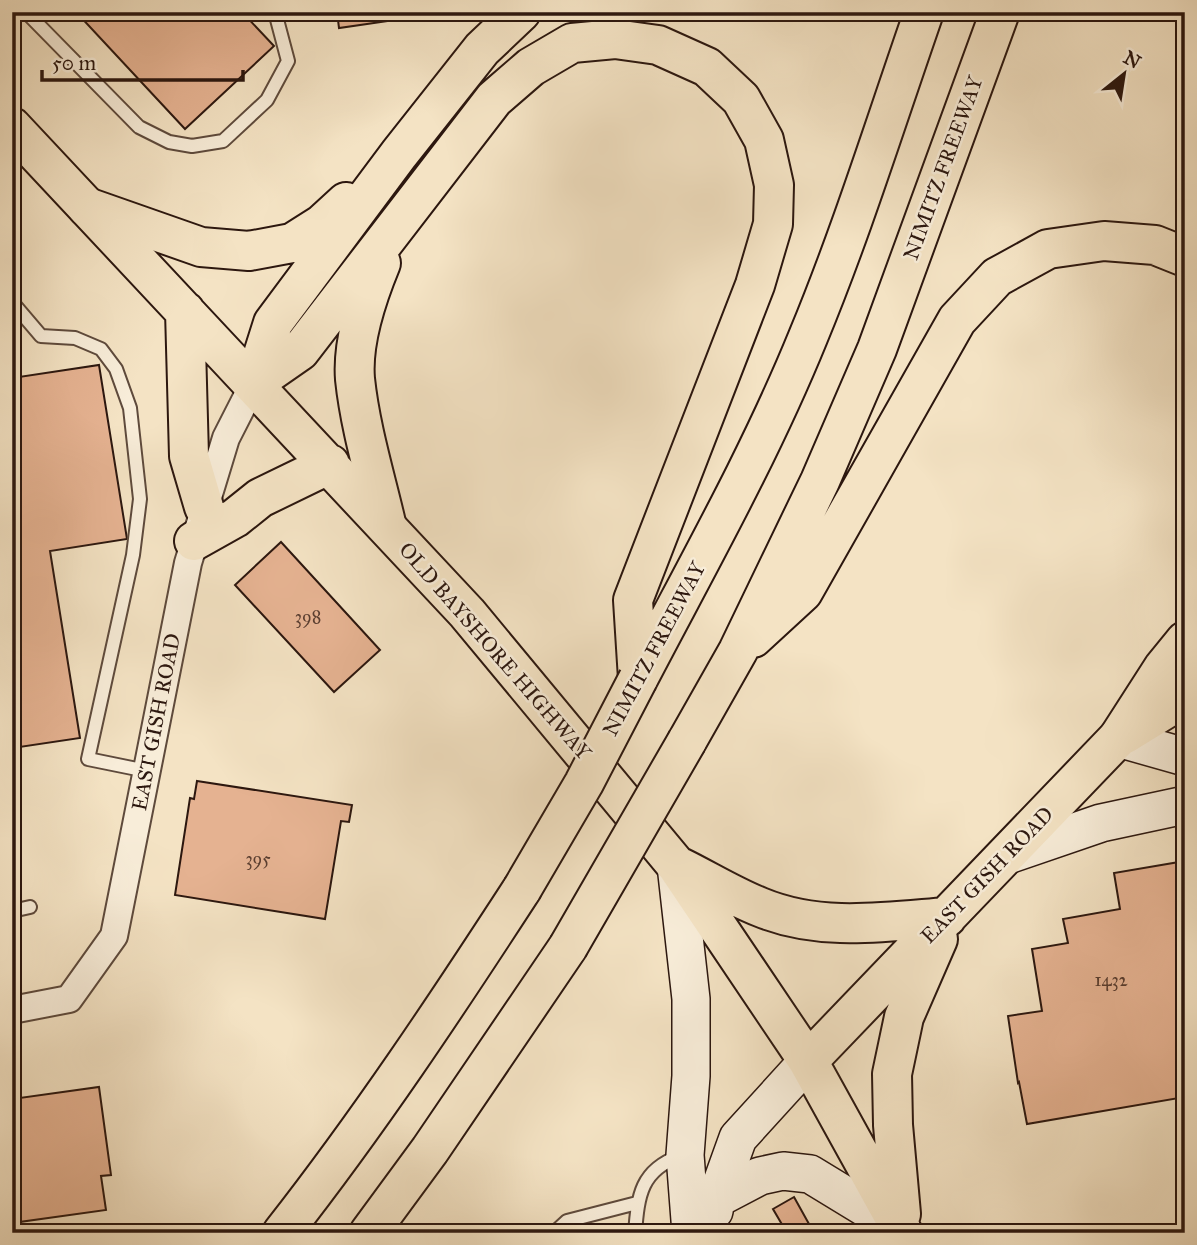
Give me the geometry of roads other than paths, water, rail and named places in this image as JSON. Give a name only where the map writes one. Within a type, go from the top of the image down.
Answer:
[{"type":"main road","points":[[254,383],[273,323],[399,154],[482,50],[521,12]]},
{"type":"main road","name":"NIMITZ FREEWAY","points":[[282,1233],[333,1168],[421,1044],[522,889],[584,783],[755,456],[808,337],[924,12]]},
{"type":"main road","name":"NIMITZ FREEWAY","points":[[371,1231],[430,1150],[568,947],[738,651],[820,481],[877,349],[1000,12]]},
{"type":"main road","points":[[254,383],[300,351],[494,99],[531,67],[572,43],[615,39],[658,45],[707,67],[741,99],[764,140],[774,185],[773,224],[755,285],[633,600],[638,679]]},
{"type":"main road","name":"OLD BAYSHORE HIGHWAY","points":[[12,127],[386,523],[467,613],[676,865],[808,1061],[903,1231]]},
{"type":"main road","points":[[87,207],[201,247],[249,251],[292,243],[322,224],[399,154]]},
{"type":"main road","points":[[386,523],[355,377],[359,335],[368,295],[395,228]]},
{"type":"main road","points":[[738,651],[803,592],[957,320],[997,277],[1048,249],[1104,241],[1155,245],[1185,257]]},
{"type":"main road","points":[[185,311],[189,456],[199,524],[235,518],[260,498],[330,464]]},
{"type":"main road","points":[[1118,738],[1163,668],[1185,641]]},
{"type":"main road","points":[[1118,738],[1185,697]]},
{"type":"main road","points":[[1118,738],[1185,757]]},
{"type":"main road","name":"EAST GISH ROAD","points":[[808,1061],[1118,738]]},
{"type":"main road","points":[[1005,856],[1101,823],[1185,805]]},
{"type":"main road","points":[[676,865],[760,907],[798,919],[849,925],[947,917],[904,1017],[892,1074],[893,1125],[903,1231]]},
{"type":"main road","points":[[676,865],[691,999],[691,1076],[685,1155],[691,1233]]},
{"type":"main road","points":[[714,1216],[738,1138],[808,1061]]},
{"type":"main road","points":[[714,1216],[760,1176],[783,1171],[810,1174],[903,1231]]},
{"type":"street","name":"EAST GISH ROAD","points":[[12,1010],[69,999],[114,936],[186,574],[226,438],[254,383]]},
{"type":"lane","points":[[26,12],[139,127],[169,142],[192,146],[223,141],[267,100],[288,61],[275,12]]},
{"type":"lane","points":[[12,302],[41,336],[75,338],[101,349],[116,369],[130,408],[140,499],[134,555],[88,759],[147,771]]},
{"type":"lane","points":[[12,911],[30,907]]},
{"type":"lane","points":[[635,1233],[637,1203],[648,1175],[662,1163],[685,1155]]},
{"type":"lane","points":[[554,1233],[567,1221],[637,1203]]}]
